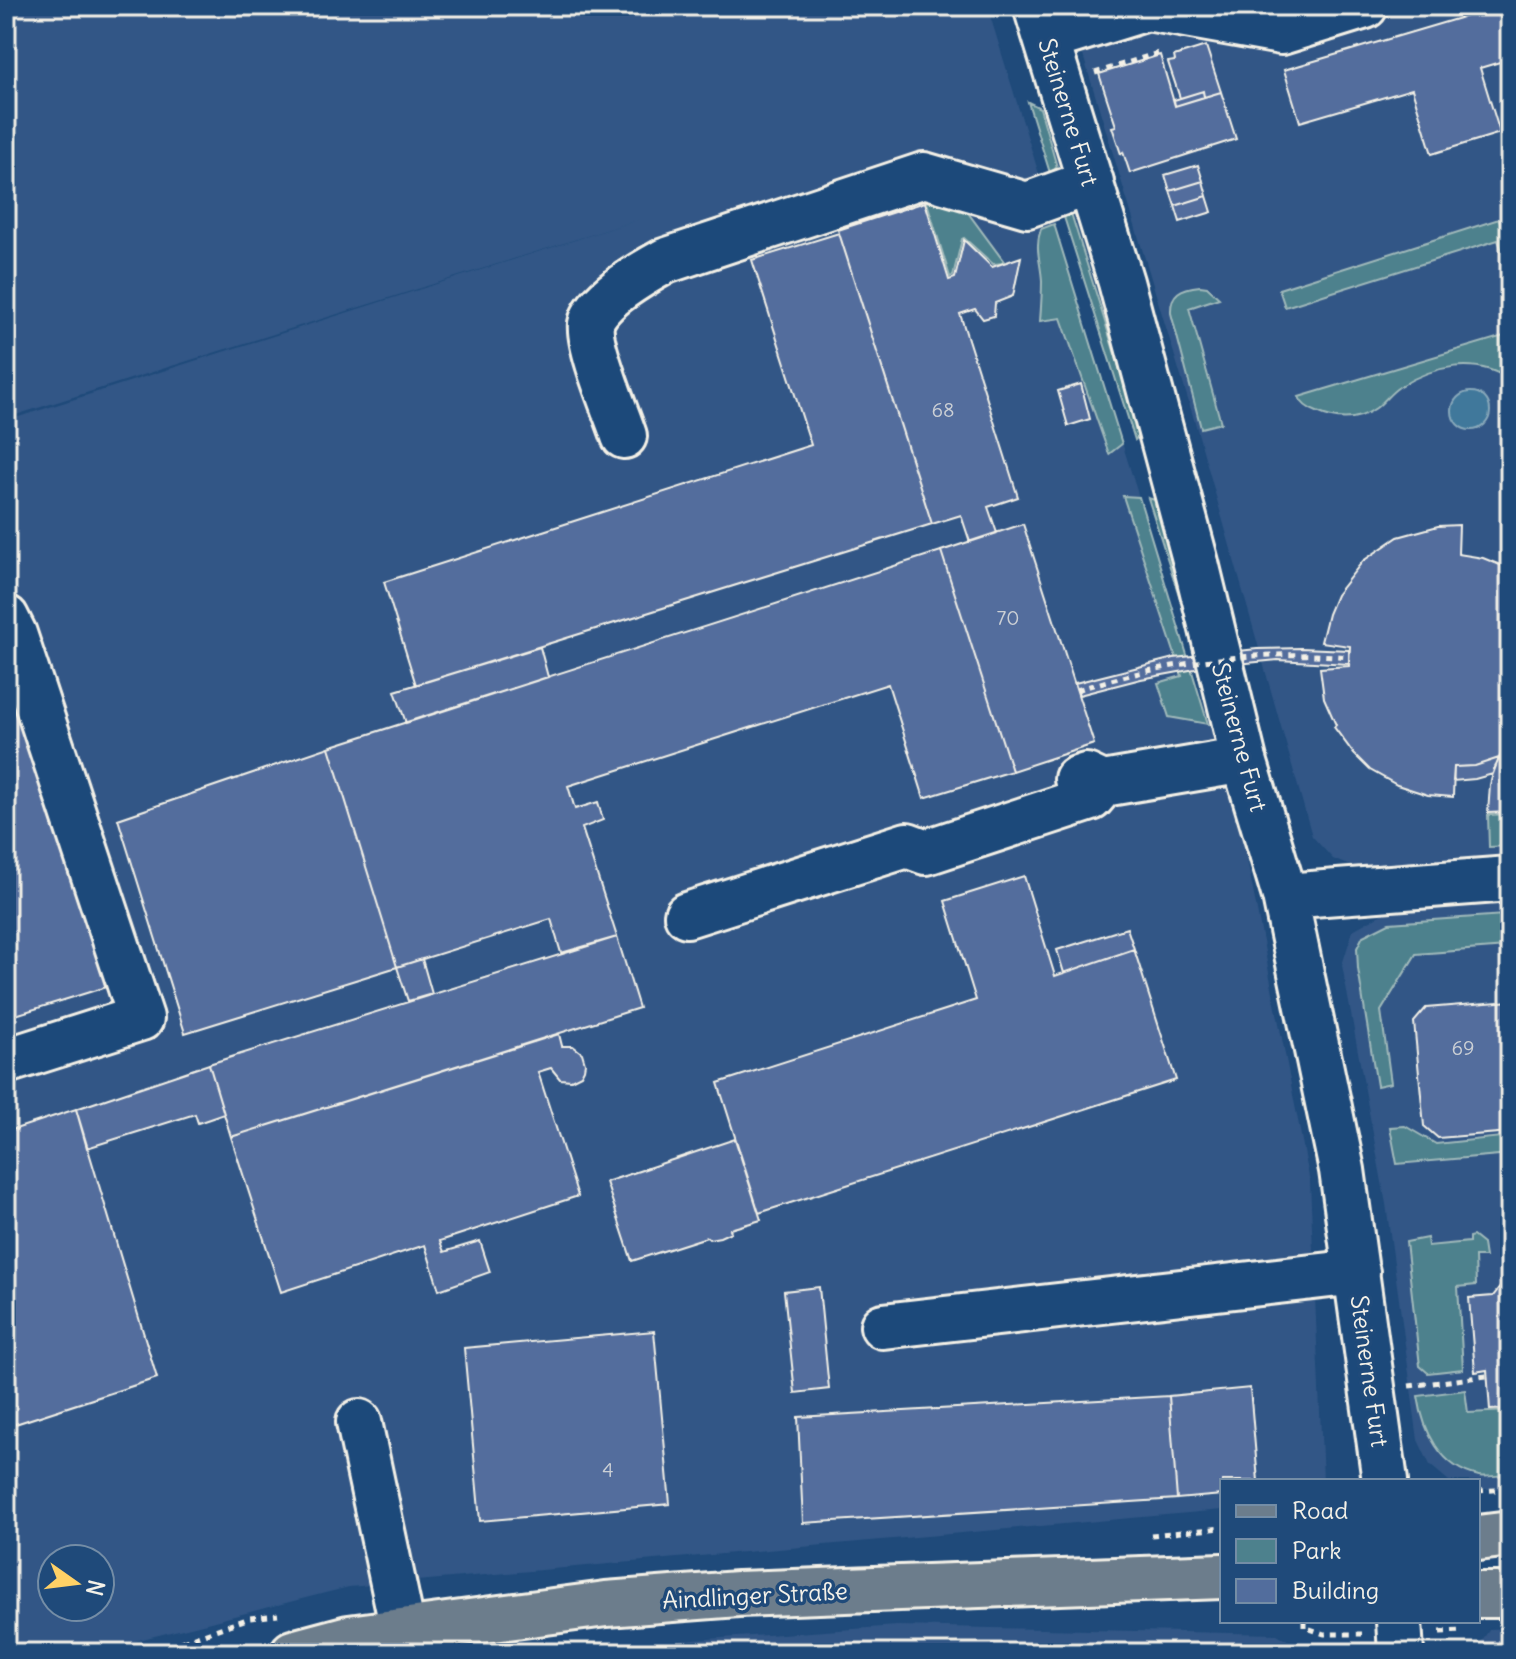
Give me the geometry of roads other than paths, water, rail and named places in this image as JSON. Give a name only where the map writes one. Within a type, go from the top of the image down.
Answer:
[{"type":"main road","points":[[1480,1538],[1510,1534]]},
{"type":"main road","name":"Aindlinger Straße","points":[[293,1653],[349,1638],[606,1604],[738,1594],[1220,1576]]},
{"type":"main road","points":[[1480,1595],[1510,1595]]},
{"type":"street","points":[[1042,23],[1147,8],[1281,32],[1365,6]]},
{"type":"street","name":"Steinerne Furt","points":[[1042,23],[1121,282],[1196,563],[1244,760],[1285,896],[1342,1170],[1385,1479]]},
{"type":"street","points":[[624,436],[594,347],[591,324],[608,299],[656,266],[924,175],[1027,205],[1091,182]]},
{"type":"street","points":[[6,618],[14,634],[141,1018],[6,1061]]},
{"type":"street","points":[[687,915],[907,845],[926,852],[1091,798],[1103,784],[1244,760]]},
{"type":"street","points":[[1285,896],[1510,879]]},
{"type":"street","points":[[883,1326],[1357,1272]]},
{"type":"street","points":[[359,1422],[403,1630]]}]
